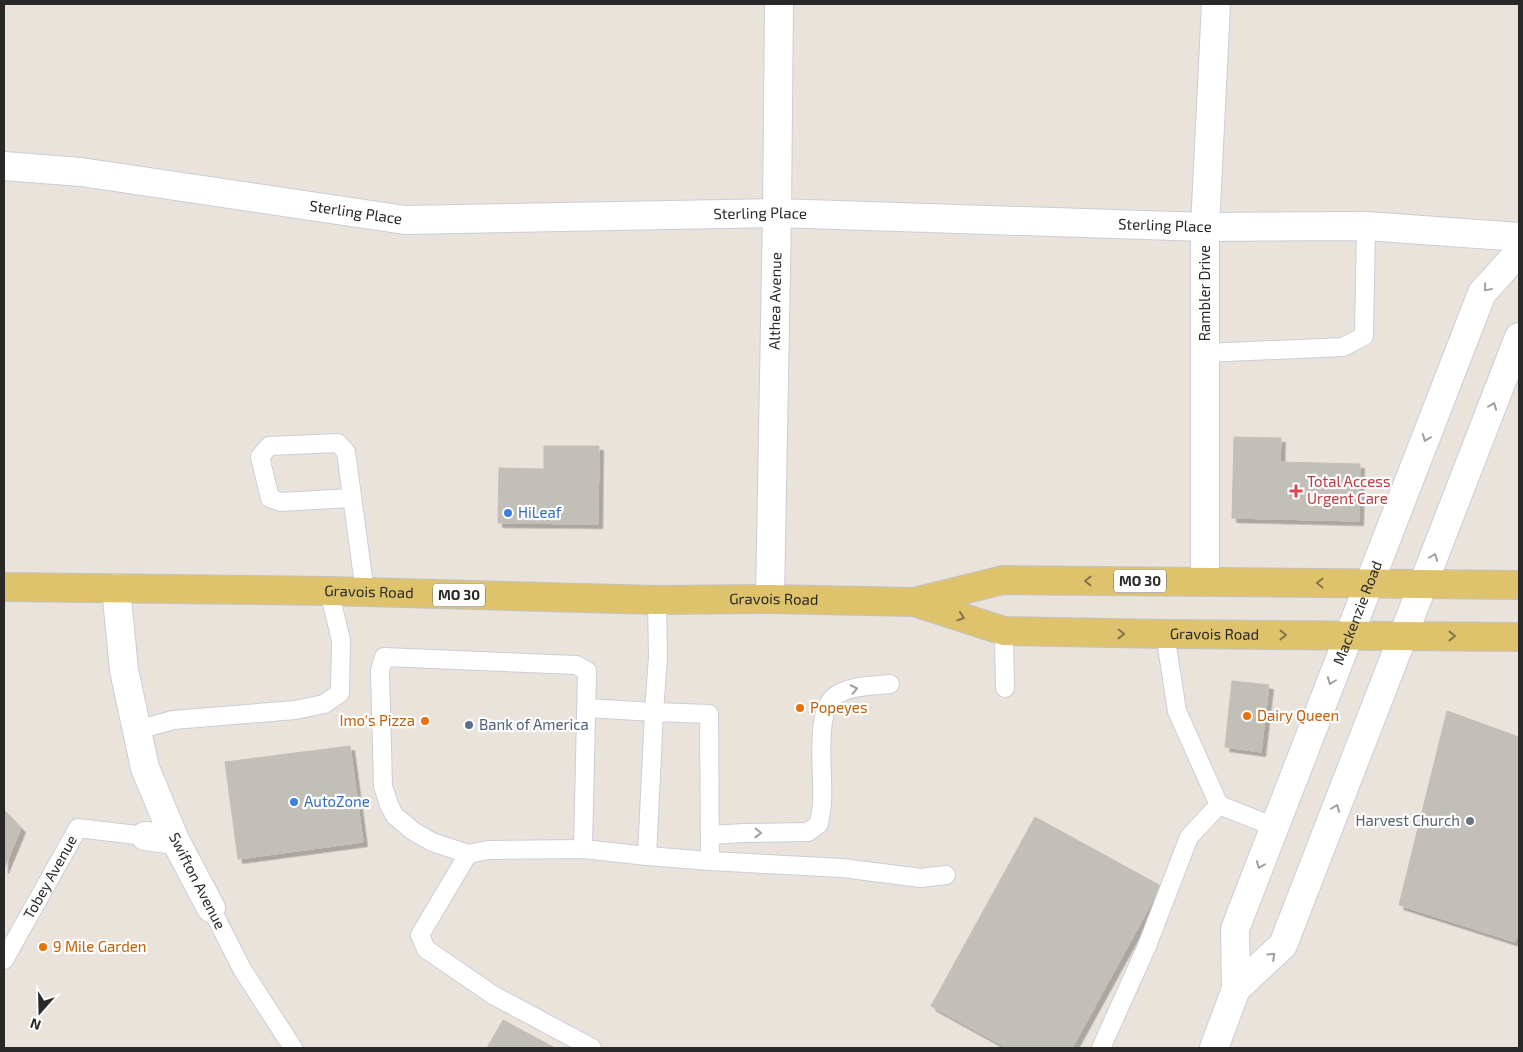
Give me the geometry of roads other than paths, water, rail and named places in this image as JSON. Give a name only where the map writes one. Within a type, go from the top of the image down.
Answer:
[{"type":"main road","name":"Gravois Road","points":[[4,587],[329,591],[657,600],[770,598],[914,602],[1003,580],[1519,585]]},
{"type":"main road","name":"Gravois Road","points":[[914,602],[1004,631],[1519,637]]},
{"type":"street","name":"Althea Avenue","points":[[770,598],[779,4]]},
{"type":"street","name":"Rambler Drive","points":[[1205,582],[1205,226],[1216,4]]},
{"type":"street","name":"Sterling Place","points":[[4,166],[80,172],[405,220],[777,213],[1205,226],[1366,226],[1519,237]]},
{"type":"street","name":"Mackenzie Road","points":[[1214,1048],[1236,989],[1235,929],[1482,293],[1519,252]]},
{"type":"street","name":"Mackenzie Road","points":[[1236,989],[1283,945],[1519,337]]},
{"type":"street","name":"Swifton Avenue","points":[[116,588],[124,670],[145,768],[175,840],[211,908]]},
{"type":"street","name":"Tobey Avenue","points":[[145,836],[175,840]]},
{"type":"lane","points":[[1205,352],[1343,347],[1364,336],[1366,226]]},
{"type":"lane","points":[[351,498],[281,502],[270,498],[260,458],[269,446],[338,443],[346,452],[365,592]]},
{"type":"lane","points":[[137,730],[173,720],[296,710],[324,704],[340,692],[341,640],[329,591]]},
{"type":"lane","points":[[647,856],[658,656],[657,600]]},
{"type":"lane","points":[[1004,631],[1005,688]]},
{"type":"lane","points":[[1165,634],[1177,711],[1219,805],[1275,827]]},
{"type":"lane","points":[[583,849],[587,671],[576,666],[384,657],[380,671],[384,786],[389,805],[395,816],[413,831],[432,842],[468,854],[488,850],[583,849],[710,861],[842,868],[921,878],[946,875]]},
{"type":"lane","points":[[710,836],[744,833],[808,832],[819,824],[822,801],[822,723],[826,707],[834,697],[846,690],[890,684]]},
{"type":"lane","points":[[587,708],[709,714],[710,861]]},
{"type":"lane","points":[[1101,1048],[1147,946],[1189,837],[1219,805]]},
{"type":"lane","name":"Tobey Avenue","points":[[4,960],[78,828],[145,836]]},
{"type":"lane","points":[[468,854],[420,935],[426,949],[492,996],[592,1048]]},
{"type":"lane","name":"Swifton Avenue","points":[[211,908],[242,969],[293,1048]]},
{"type":"place","name":"Total Access Urgent Care","points":[[1296,491]]},
{"type":"place","name":"HiLeaf","points":[[508,513]]},
{"type":"place","name":"Popeyes","points":[[800,708]]},
{"type":"place","name":"Dairy Queen","points":[[1247,716]]},
{"type":"place","name":"Imo's Pizza","points":[[425,721]]},
{"type":"place","name":"Bank of America","points":[[469,725]]},
{"type":"place","name":"AutoZone","points":[[294,802]]},
{"type":"place","name":"Harvest Church","points":[[1470,821]]},
{"type":"place","name":"9 Mile Garden","points":[[43,947]]}]
